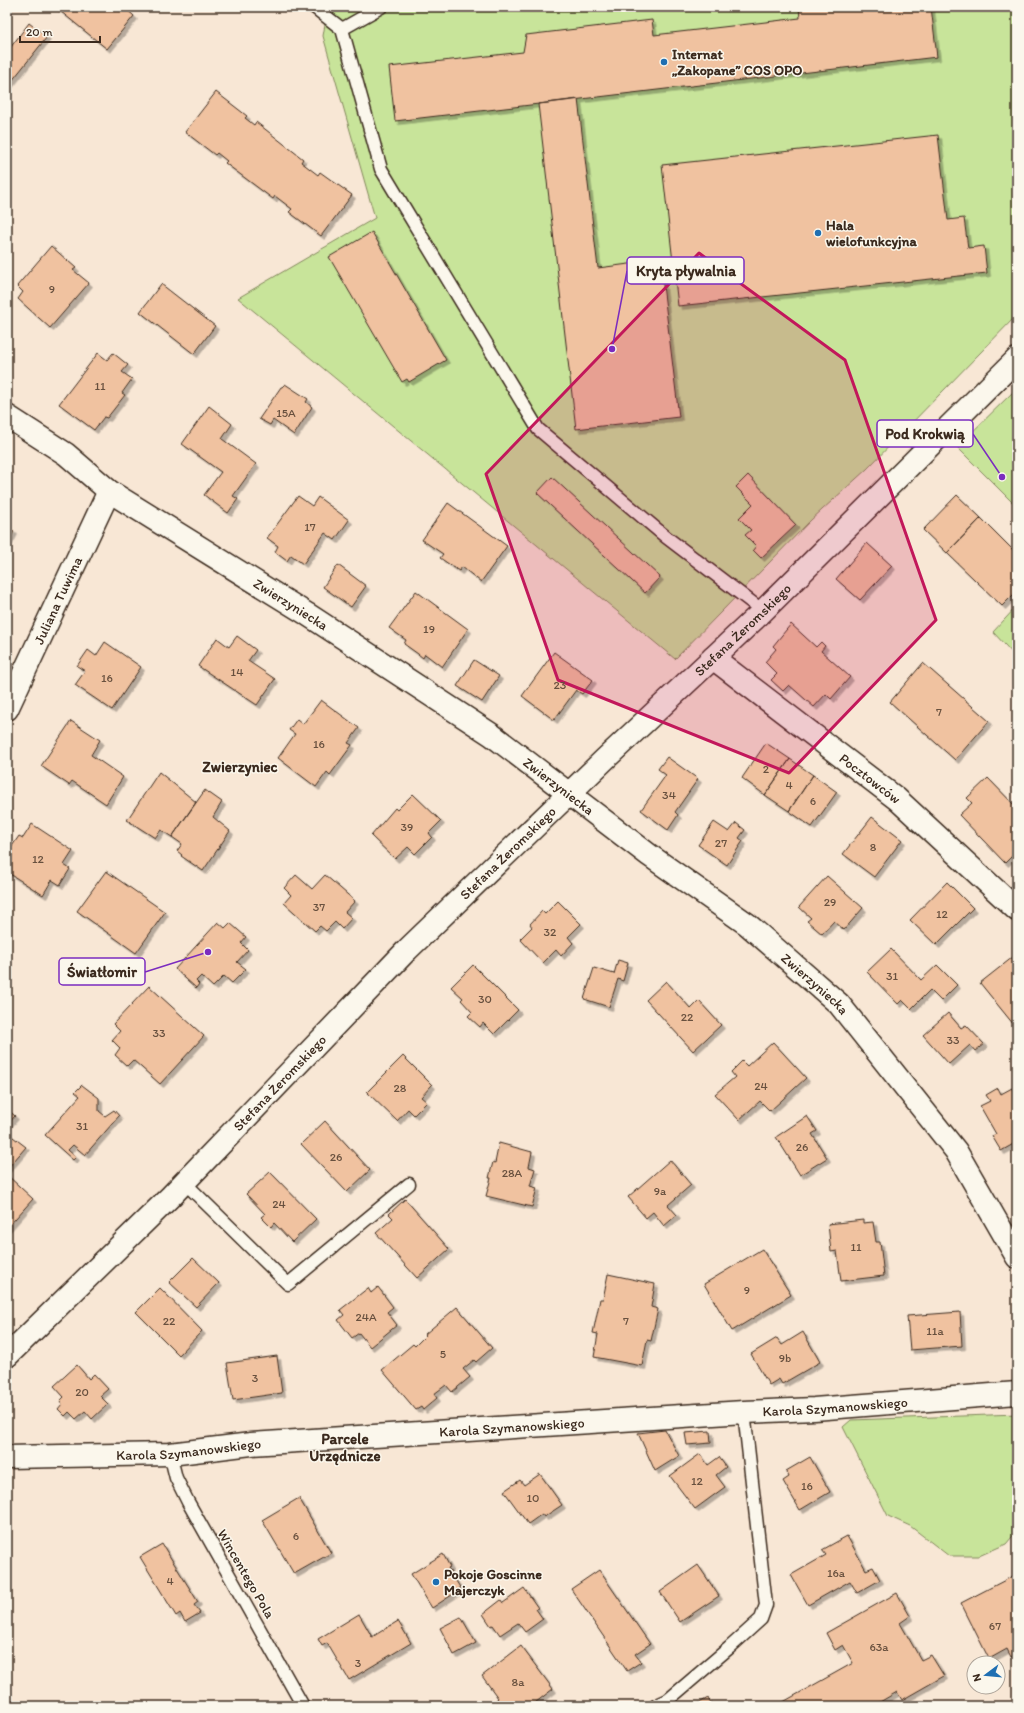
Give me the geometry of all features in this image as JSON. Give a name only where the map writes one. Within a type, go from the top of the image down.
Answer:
[{"type":"street","name":"Stefana Żeromskiego","points":[[7,1356],[184,1182],[408,950],[569,793],[762,611],[1017,359]]},
{"type":"street","name":"Zwierzyniecka","points":[[7,416],[66,454],[109,491],[307,614],[492,735],[649,855],[747,924],[839,1004],[956,1150],[1017,1257]]},
{"type":"street","name":"Juliana Tuwima","points":[[7,710],[109,491]]},
{"type":"street","name":"Pocztowców","points":[[713,658],[897,799],[1017,910]]},
{"type":"street","name":"Karola Szymanowskiego","points":[[7,1457],[170,1454],[259,1444],[744,1412],[814,1410],[1017,1393]]},
{"type":"lane","points":[[314,7],[342,30],[381,169],[538,429],[666,537],[762,611]]},
{"type":"lane","points":[[342,30],[381,7]]},
{"type":"lane","points":[[184,1182],[288,1284],[410,1184]]},
{"type":"lane","points":[[655,1706],[668,1700],[729,1648],[761,1618],[766,1605],[744,1412]]},
{"type":"lane","name":"Wincentego Pola","points":[[170,1454],[176,1478],[188,1502],[303,1706]]},
{"type":"highlighted area","points":[[699,253],[845,360],[936,620],[789,773],[558,680],[486,474]]},
{"type":"green space","points":[[328,7],[1017,7],[1017,315],[867,469],[811,520],[675,659],[238,298],[375,218],[323,36]]},
{"type":"green space","points":[[1017,388],[1017,507],[957,447]]},
{"type":"green space","points":[[1017,606],[1017,658],[993,632]]},
{"type":"green space","points":[[1017,1414],[1017,1531],[1006,1544],[979,1556],[949,1556],[910,1526],[888,1516],[843,1427],[851,1420]]},
{"type":"building","points":[[55,7],[124,7],[134,16],[107,49]]},
{"type":"building","name":"Internat „Zakopane” COS OPO","points":[[799,7],[931,7],[937,57],[395,121],[389,67],[523,52],[526,35],[652,20],[654,35],[800,18]]},
{"type":"building","points":[[29,23],[47,37],[7,87],[7,52]]},
{"type":"building","points":[[216,92],[247,116],[245,118],[254,125],[256,122],[303,159],[301,162],[318,175],[320,172],[352,195],[321,236],[289,212],[292,209],[275,196],[273,199],[225,163],[227,161],[217,153],[215,155],[185,132]]},
{"type":"building","points":[[578,99],[598,268],[660,260],[679,417],[576,429],[538,104]]},
{"type":"building","name":"Hala wielofunkcyjna","points":[[938,135],[948,220],[964,218],[968,248],[984,246],[987,273],[678,306],[662,165]]},
{"type":"building","points":[[372,232],[446,360],[409,382],[407,379],[402,382],[329,257]]},
{"type":"building","points":[[51,246],[76,268],[73,270],[89,283],[50,328],[18,299],[23,292],[17,286]]},
{"type":"building","points":[[161,284],[215,326],[194,354],[140,312]]},
{"type":"building","points":[[98,353],[107,360],[113,353],[128,365],[122,372],[132,379],[122,393],[125,395],[107,418],[104,417],[94,430],[59,404]]},
{"type":"building","points":[[285,384],[308,399],[306,402],[312,407],[294,435],[273,420],[270,425],[259,419],[281,387]]},
{"type":"building","points":[[209,406],[232,424],[222,439],[256,464],[233,496],[238,499],[228,513],[204,495],[221,472],[182,444]]},
{"type":"building","points":[[748,475],[796,525],[761,558],[753,550],[756,546],[745,535],[751,530],[739,518],[753,504],[736,487]]},
{"type":"building","points":[[552,477],[660,577],[645,593],[537,493]]},
{"type":"building","points":[[957,495],[981,518],[947,553],[923,530]]},
{"type":"building","points":[[298,496],[312,506],[318,497],[349,520],[335,540],[325,533],[303,564],[291,555],[287,561],[275,552],[278,546],[267,538]]},
{"type":"building","points":[[448,503],[507,546],[481,582],[462,567],[459,571],[440,558],[443,554],[422,540]]},
{"type":"building","points":[[981,518],[1017,554],[1017,591],[1002,606],[947,553]]},
{"type":"building","points":[[7,528],[14,531],[7,544]]},
{"type":"building","points":[[867,543],[892,566],[860,600],[836,579]]},
{"type":"building","points":[[338,565],[366,586],[351,607],[323,587]]},
{"type":"building","points":[[416,591],[468,629],[442,667],[425,654],[423,658],[404,644],[406,640],[389,628]]},
{"type":"building","points":[[791,624],[816,647],[821,642],[825,646],[821,651],[850,677],[831,699],[826,694],[814,707],[789,685],[783,691],[771,680],[777,674],[765,662],[776,649],[773,646]]},
{"type":"building","points":[[237,636],[256,650],[248,661],[275,679],[257,705],[198,666],[217,638],[229,647]]},
{"type":"building","points":[[105,642],[141,667],[112,710],[75,685],[85,671],[77,666],[88,650],[96,656]]},
{"type":"building","points":[[554,652],[593,680],[582,694],[576,690],[554,720],[522,696]]},
{"type":"building","points":[[474,660],[499,676],[482,702],[457,686]]},
{"type":"building","points":[[923,663],[989,721],[955,760],[890,702]]},
{"type":"building","points":[[321,700],[359,728],[348,743],[352,745],[330,775],[327,772],[316,787],[278,758],[295,734],[289,730],[297,719],[303,724]]},
{"type":"building","points":[[71,721],[100,740],[91,755],[123,777],[106,804],[72,781],[69,785],[41,766]]},
{"type":"building","points":[[766,743],[790,759],[765,795],[742,778]]},
{"type":"building","points":[[667,757],[698,779],[675,812],[678,815],[668,830],[641,810],[666,775],[658,769]]},
{"type":"building","points":[[790,759],[813,775],[789,811],[765,795]]},
{"type":"building","points":[[159,772],[196,802],[172,837],[161,830],[155,838],[127,820]]},
{"type":"building","points":[[813,775],[837,792],[812,827],[789,811]]},
{"type":"building","points":[[988,778],[1017,808],[1017,851],[1005,863],[959,815],[972,803],[967,798]]},
{"type":"building","points":[[205,790],[222,802],[213,817],[230,831],[203,871],[181,856],[182,855],[177,851],[182,844],[172,837]]},
{"type":"building","points":[[413,794],[441,821],[429,833],[432,837],[415,854],[408,847],[395,859],[371,836],[395,808],[397,810]]},
{"type":"building","points":[[872,817],[902,840],[874,877],[843,854]]},
{"type":"building","points":[[714,822],[729,832],[736,823],[745,830],[739,838],[743,841],[727,865],[698,845]]},
{"type":"building","points":[[32,824],[73,851],[64,865],[70,869],[60,885],[52,880],[43,895],[7,872],[7,863],[12,855],[8,852],[19,836],[23,838]]},
{"type":"building","points":[[106,871],[165,912],[136,953],[77,911]]},
{"type":"building","points":[[296,875],[312,889],[325,875],[355,901],[345,912],[352,918],[342,929],[335,922],[326,931],[320,926],[315,931],[284,903],[291,895],[284,888]]},
{"type":"building","points":[[827,876],[863,908],[844,930],[834,921],[822,934],[807,921],[811,918],[799,907]]},
{"type":"building","points":[[947,882],[973,908],[936,945],[910,920]]},
{"type":"building","points":[[558,901],[581,924],[568,937],[573,943],[561,956],[556,950],[543,963],[520,939],[532,927],[530,924],[542,911],[545,914]]},
{"type":"building","points":[[218,922],[225,928],[230,923],[246,937],[241,943],[248,950],[237,962],[246,969],[232,983],[224,976],[213,987],[201,976],[196,981],[199,984],[196,988],[175,969]]},
{"type":"building","points":[[891,949],[921,980],[937,965],[957,985],[941,1001],[930,990],[911,1009],[902,1000],[898,1004],[867,972]]},
{"type":"building","points":[[1013,957],[1017,962],[1017,1023],[1014,1025],[980,983]]},
{"type":"building","points":[[618,960],[628,963],[623,981],[618,979],[609,1007],[584,999],[594,968],[614,974]]},
{"type":"building","points":[[473,965],[518,1010],[494,1034],[483,1023],[480,1027],[468,1016],[472,1012],[461,1000],[463,998],[451,987]]},
{"type":"building","points":[[666,981],[691,1009],[699,1001],[721,1025],[693,1051],[646,1000]]},
{"type":"building","points":[[149,986],[204,1036],[160,1084],[133,1060],[127,1066],[115,1055],[120,1048],[112,1040],[120,1031],[113,1024]]},
{"type":"building","points":[[948,1013],[961,1028],[966,1025],[984,1044],[975,1051],[970,1045],[949,1064],[923,1035]]},
{"type":"building","points":[[773,1042],[806,1078],[770,1111],[760,1101],[739,1120],[715,1094],[735,1077],[731,1072],[742,1061],[747,1066]]},
{"type":"building","points":[[403,1056],[432,1085],[421,1097],[427,1102],[414,1115],[408,1109],[397,1121],[367,1092]]},
{"type":"building","points":[[82,1085],[99,1098],[99,1111],[105,1116],[114,1110],[119,1116],[85,1155],[73,1145],[68,1150],[76,1157],[73,1160],[45,1135],[80,1096],[75,1092]]},
{"type":"building","points":[[998,1088],[1001,1094],[1012,1088],[1017,1097],[1017,1142],[1001,1151],[992,1136],[996,1134],[980,1106],[990,1101],[986,1095]]},
{"type":"building","points":[[7,1109],[15,1116],[7,1125]]},
{"type":"building","points":[[807,1116],[817,1131],[812,1134],[827,1158],[800,1175],[776,1137]]},
{"type":"building","points":[[325,1121],[370,1170],[347,1192],[301,1144]]},
{"type":"building","points":[[9,1134],[26,1147],[7,1169],[7,1137]]},
{"type":"building","points":[[499,1143],[532,1152],[529,1167],[535,1169],[530,1186],[537,1188],[532,1207],[486,1196],[491,1178],[489,1178],[493,1162],[495,1163]]},
{"type":"building","points":[[670,1160],[691,1185],[668,1205],[677,1215],[664,1226],[653,1212],[646,1218],[628,1197]]},
{"type":"building","points":[[270,1172],[316,1219],[292,1242],[274,1223],[271,1227],[261,1217],[265,1214],[246,1194]]},
{"type":"building","points":[[7,1175],[33,1199],[7,1228]]},
{"type":"building","points":[[405,1199],[449,1249],[417,1278],[376,1233],[393,1218],[389,1214]]},
{"type":"building","points":[[863,1220],[863,1223],[873,1222],[876,1242],[880,1242],[884,1276],[841,1281],[837,1251],[831,1252],[828,1224]]},
{"type":"building","points":[[762,1249],[791,1295],[732,1331],[704,1284]]},
{"type":"building","points":[[193,1258],[219,1283],[196,1307],[169,1282]]},
{"type":"building","points":[[608,1274],[655,1284],[651,1307],[658,1309],[651,1341],[647,1340],[642,1366],[594,1357],[598,1334],[593,1333],[600,1299],[603,1299]]},
{"type":"building","points":[[378,1287],[393,1307],[387,1312],[397,1325],[370,1347],[359,1333],[352,1338],[338,1320],[344,1315],[340,1310],[368,1288],[371,1293]]},
{"type":"building","points":[[160,1288],[202,1331],[179,1355],[136,1312]]},
{"type":"building","points":[[457,1307],[492,1348],[476,1362],[474,1360],[463,1369],[470,1377],[452,1392],[446,1385],[434,1394],[437,1398],[423,1410],[421,1407],[416,1410],[382,1370],[413,1344],[415,1346],[426,1335],[425,1334]]},
{"type":"building","points":[[960,1312],[962,1346],[910,1350],[907,1316]]},
{"type":"building","points":[[803,1332],[820,1362],[782,1384],[779,1379],[769,1385],[751,1354],[777,1338],[782,1345]]},
{"type":"building","points":[[277,1356],[282,1393],[233,1400],[227,1363]]},
{"type":"building","points":[[77,1365],[89,1379],[94,1374],[108,1389],[100,1396],[108,1404],[92,1419],[85,1411],[76,1419],[69,1412],[65,1416],[58,1409],[62,1404],[60,1401],[64,1397],[54,1386]]},
{"type":"building","points":[[665,1430],[679,1456],[655,1471],[638,1433]]},
{"type":"building","points":[[710,1431],[711,1443],[687,1445],[685,1433]]},
{"type":"building","points":[[700,1454],[708,1465],[719,1457],[726,1467],[716,1475],[725,1487],[695,1509],[670,1476]]},
{"type":"building","points":[[810,1457],[830,1492],[800,1510],[783,1481],[789,1477],[786,1471]]},
{"type":"building","points":[[540,1474],[562,1505],[544,1517],[542,1514],[528,1524],[504,1491],[520,1480],[524,1485]]},
{"type":"building","points":[[299,1498],[331,1553],[294,1574],[262,1520]]},
{"type":"building","points":[[847,1536],[866,1570],[873,1567],[880,1580],[857,1593],[850,1581],[808,1605],[791,1575],[826,1555],[822,1550]]},
{"type":"building","points":[[162,1544],[198,1602],[194,1605],[200,1613],[185,1622],[180,1613],[176,1616],[140,1557]]},
{"type":"building","name":"Pokoje Goscinne Majerczyk","points":[[443,1554],[450,1567],[448,1568],[461,1589],[432,1608],[411,1574]]},
{"type":"building","points":[[698,1565],[719,1596],[680,1622],[660,1592]]},
{"type":"building","points":[[599,1570],[650,1644],[635,1654],[641,1662],[627,1671],[571,1589]]},
{"type":"building","points":[[1017,1574],[1017,1654],[1011,1657],[1007,1649],[996,1655],[987,1655],[961,1603]]},
{"type":"building","points":[[524,1588],[538,1608],[536,1609],[543,1619],[525,1632],[518,1623],[500,1635],[493,1625],[491,1626],[483,1614],[501,1600],[503,1603]]},
{"type":"building","points":[[897,1593],[910,1616],[900,1623],[921,1660],[931,1655],[944,1676],[902,1700],[897,1692],[873,1706],[776,1706],[853,1663],[843,1645],[835,1650],[826,1633]]},
{"type":"building","points":[[359,1614],[372,1637],[398,1621],[411,1643],[349,1680],[327,1643],[322,1646],[318,1639]]},
{"type":"building","points":[[461,1617],[476,1643],[454,1655],[440,1628]]},
{"type":"building","points":[[521,1646],[553,1689],[531,1706],[525,1706],[521,1701],[515,1705],[516,1706],[501,1706],[496,1700],[498,1698],[482,1676]]},
{"type":"building","points":[[708,1698],[712,1706],[694,1706]]},
{"type":"place","name":"Internat „Zakopane” COS OPO","points":[[664,62]]},
{"type":"place","name":"Hala wielofunkcyjna","points":[[818,233]]},
{"type":"place","name":"Kryta pływalnia","points":[[612,349]]},
{"type":"place","name":"Pod Krokwią","points":[[1002,477]]},
{"type":"place","name":"Światłomir","points":[[208,952]]},
{"type":"place","name":"Pokoje Goscinne Majerczyk","points":[[436,1582]]},
{"type":"district","name":"Zwierzyniec","points":[[240,767]]},
{"type":"district","name":"Parcele Urzędnicze","points":[[345,1448]]}]
